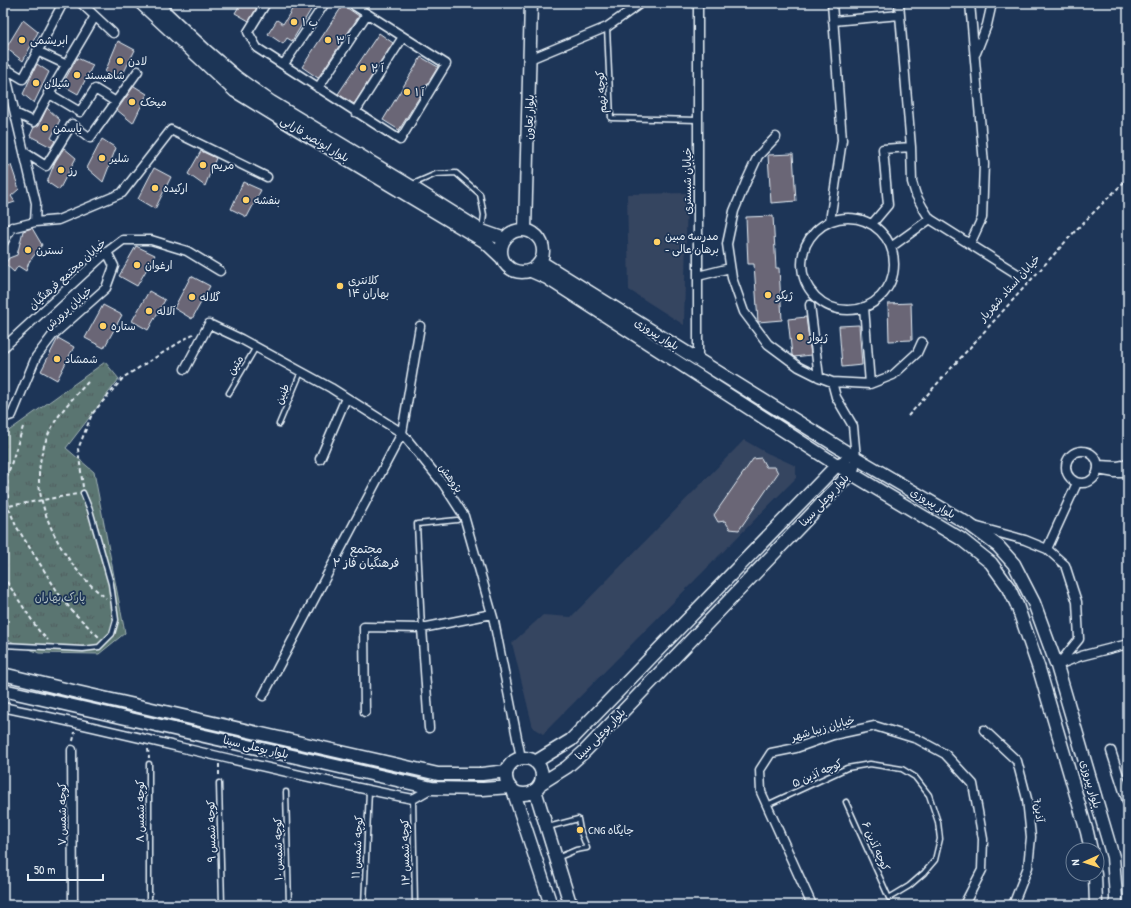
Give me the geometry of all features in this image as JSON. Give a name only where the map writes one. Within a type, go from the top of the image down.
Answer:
[{"type":"street","points":[[3,65],[23,80],[63,3]]},
{"type":"street","points":[[81,3],[113,33]]},
{"type":"street","name":"بلوار ابونصر فارابی","points":[[141,3],[235,90],[482,231],[505,239]]},
{"type":"street","name":"بلوار ابونصر فارابی","points":[[155,3],[236,77],[271,102],[484,241],[502,258]]},
{"type":"street","points":[[266,3],[248,32],[257,48],[400,140],[446,64],[367,14],[353,3]]},
{"type":"street","points":[[284,64],[325,3]]},
{"type":"street","name":"بلوار تعاون","points":[[525,230],[531,3]]},
{"type":"street","points":[[530,59],[606,26],[641,3]]},
{"type":"street","name":"خیابان شبستری","points":[[698,3],[698,360]]},
{"type":"street","points":[[830,221],[842,140],[832,3]]},
{"type":"street","points":[[899,3],[911,147],[912,182],[916,195],[930,218],[1019,275]]},
{"type":"street","points":[[970,3],[984,164],[982,218],[970,244]]},
{"type":"street","points":[[975,56],[987,25],[992,3]]},
{"type":"street","points":[[318,88],[367,14]]},
{"type":"street","points":[[833,21],[900,15]]},
{"type":"street","points":[[15,113],[34,122],[48,93],[67,65],[95,16]]},
{"type":"street","points":[[355,112],[403,37]]},
{"type":"street","points":[[37,51],[67,65]]},
{"type":"street","points":[[3,65],[36,203],[34,222]]},
{"type":"street","points":[[24,152],[46,166],[72,124],[90,138],[138,71]]},
{"type":"street","points":[[48,93],[80,112],[95,89],[116,102]]},
{"type":"street","points":[[3,230],[34,222],[58,220],[122,193],[171,130],[267,177]]},
{"type":"street","points":[[776,137],[758,156],[746,182],[734,211],[727,244],[732,278],[744,312],[768,344],[799,367],[832,382],[870,384],[893,375],[917,353],[922,342]]},
{"type":"street","points":[[872,224],[888,205],[883,149],[911,147]]},
{"type":"street","points":[[844,218],[859,219],[872,224],[883,234],[891,247],[894,261],[892,275],[887,289],[877,300],[864,307],[849,310],[833,307],[819,300],[809,288],[803,273],[802,257],[807,242],[817,230],[830,221],[844,218]]},
{"type":"street","points":[[891,247],[930,218]]},
{"type":"street","points":[[3,243],[12,227]]},
{"type":"street","points":[[525,230],[533,233],[539,238],[543,246],[543,254],[541,262],[537,267],[524,273],[517,272],[505,264],[501,252],[505,239],[510,234],[525,230]]},
{"type":"street","name":"خیابان مجتمع فرهنگیان","points":[[3,348],[107,252],[123,240],[151,240],[186,251],[220,271]]},
{"type":"street","name":"خیابان پرورش","points":[[3,418],[12,415],[36,357],[52,336],[106,288],[114,266],[107,252]]},
{"type":"street","name":"بلوار پیروزی","points":[[541,262],[856,458],[970,525],[998,546],[1014,564],[1034,603],[1056,666],[1113,857],[1116,905]]},
{"type":"street","points":[[698,276],[730,268]]},
{"type":"street","name":"بلوار پیروزی","points":[[531,271],[547,278],[837,465],[961,539],[991,563],[1009,588],[1018,605],[1039,669],[1089,842]]},
{"type":"street","points":[[810,305],[819,377]]},
{"type":"street","points":[[864,307],[870,384]]},
{"type":"street","points":[[185,369],[209,324]]},
{"type":"street","name":"پژوهش","points":[[209,324],[301,371],[402,433],[444,485],[464,516],[492,614],[520,758]]},
{"type":"street","points":[[263,696],[402,433],[420,326]]},
{"type":"street","points":[[832,382],[836,397],[853,426],[856,458]]},
{"type":"street","points":[[320,459],[346,398]]},
{"type":"street","points":[[1079,452],[1089,453],[1093,456],[1098,468],[1093,480],[1088,482],[1077,483],[1069,477],[1066,472],[1066,466],[1070,457],[1079,452]]},
{"type":"street","name":"بلوار بوعلی سینا","points":[[536,762],[571,740],[837,465],[856,458]]},
{"type":"street","name":"بلوار بوعلی سینا","points":[[538,787],[568,767],[585,751],[851,473],[856,458]]},
{"type":"street","points":[[1098,468],[1128,464]]},
{"type":"street","points":[[1098,468],[1114,473],[1128,473]]},
{"type":"street","points":[[1047,549],[1077,483]]},
{"type":"street","points":[[970,525],[1025,540],[1047,549],[1065,565],[1077,602],[1079,638],[1056,666]]},
{"type":"street","points":[[365,712],[364,627],[422,628],[492,614]]},
{"type":"street","points":[[422,628],[429,728]]},
{"type":"street","points":[[1056,666],[1081,656],[1128,644]]},
{"type":"street","name":"بلوار بوعلی سینا","points":[[3,674],[438,774],[482,774],[507,771]]},
{"type":"street","name":"بلوار بوعلی سینا","points":[[3,690],[75,705],[432,788],[511,788]]},
{"type":"street","points":[[75,705],[77,692]]},
{"type":"street","points":[[3,707],[219,757],[413,799],[432,788]]},
{"type":"street","name":"خیابان زیبا شهر","points":[[812,905],[761,792],[760,770],[771,753],[796,748],[833,734],[875,726],[917,739],[945,754],[973,784],[983,838],[982,870],[964,905]]},
{"type":"street","name":"آذین7","points":[[984,730],[1017,762],[1027,799],[1031,838],[1028,867],[1013,905]]},
{"type":"street","name":"کوچه شمس ۷","points":[[72,750],[73,905]]},
{"type":"street","points":[[1112,751],[1128,804]]},
{"type":"street","points":[[551,905],[511,788],[507,782],[507,771],[510,765],[520,758],[528,758],[536,762],[540,768],[542,776],[538,787],[545,828],[569,900],[574,905]]},
{"type":"street","points":[[511,788],[520,793],[528,794],[538,787]]},
{"type":"street","points":[[1095,882],[1096,905]]},
{"type":"lane","name":"کوچه نهم","points":[[606,26],[611,118],[698,120]]},
{"type":"lane","points":[[408,190],[436,174],[456,173],[480,194],[484,214],[482,231]]},
{"type":"lane","name":"متین","points":[[229,392],[256,347]]},
{"type":"lane","name":"طنین","points":[[279,424],[301,371]]},
{"type":"lane","points":[[3,645],[83,649],[99,647],[112,634],[116,620],[111,584],[90,510],[83,493]]},
{"type":"lane","points":[[422,628],[417,524],[457,520]]},
{"type":"lane","name":"کوچه شمس ۸","points":[[149,764],[149,905]]},
{"type":"lane","name":"کوچه آذین ۵","points":[[767,805],[847,768],[870,764],[902,769],[915,777],[929,795],[938,822],[940,839],[934,860],[924,873],[909,886],[889,898]]},
{"type":"lane","name":"کوچه شمس ۹","points":[[219,783],[222,905]]},
{"type":"lane","name":"کوچه شمس ۱۱","points":[[364,905],[369,790]]},
{"type":"lane","name":"کوچه شمس ۱۰","points":[[286,792],[289,905]]},
{"type":"lane","name":"کوچه شمس ۱۲","points":[[413,799],[415,905]]},
{"type":"lane","name":"کوچه آذین ۶","points":[[846,802],[889,898]]},
{"type":"lane","points":[[545,828],[578,819],[580,830],[587,848],[576,850],[555,858]]},
{"type":"path","name":"خیابان استاد شهریار","points":[[908,416],[1077,229],[1128,178]]},
{"type":"path","points":[[3,507],[83,493],[78,449],[92,414],[124,377],[209,324]]},
{"type":"path","points":[[88,382],[65,406],[52,427],[42,452],[39,477],[42,500],[53,534],[67,557],[87,581],[114,604]]},
{"type":"path","points":[[23,427],[7,477],[8,506],[16,526],[59,594],[72,611],[104,642]]},
{"type":"path","points":[[3,576],[39,631],[55,648]]},
{"type":"path","points":[[72,750],[76,723]]},
{"type":"path","name":"کوچه شمس ۸","points":[[148,740],[149,764]]},
{"type":"path","points":[[219,757],[219,783]]},
{"type":"shaded area","name":"مدرسه مبین - برهان عالی","points":[[687,193],[684,325],[629,290],[627,194]]},
{"type":"shaded area","points":[[744,440],[765,452],[796,466],[796,478],[543,734],[533,728],[512,643],[543,615],[571,617]]},
{"type":"green space","name":"پارک بهاران","points":[[105,362],[119,379],[66,448],[94,472],[125,633],[99,654],[39,653],[8,640],[3,636],[3,435]]},
{"type":"building","points":[[241,3],[251,3],[257,7],[249,21],[235,13]]},
{"type":"building","name":"ب ۱","points":[[296,3],[315,3],[292,41],[287,38],[283,44],[268,34],[277,20],[283,24]]},
{"type":"building","name":"آ ۳","points":[[343,5],[359,16],[318,78],[302,67]]},
{"type":"building","name":"ابریشمی","points":[[23,20],[38,32],[23,61],[6,48]]},
{"type":"building","name":"آ ۲","points":[[379,33],[393,43],[354,104],[338,94]]},
{"type":"building","name":"لادن","points":[[118,41],[135,50],[120,80],[105,72]]},
{"type":"building","name":"آ ۱","points":[[421,57],[438,67],[399,130],[383,120]]},
{"type":"building","name":"شاهپسند","points":[[77,58],[93,65],[78,94],[62,85]]},
{"type":"building","name":"شیلان","points":[[37,64],[49,72],[34,103],[23,94]]},
{"type":"building","name":"میخک","points":[[134,86],[147,94],[133,123],[117,110]]},
{"type":"building","name":"یاسمن","points":[[47,108],[60,120],[51,138],[55,141],[51,147],[30,136],[34,127],[39,125]]},
{"type":"building","name":"شلیر","points":[[102,139],[116,148],[103,182],[87,168]]},
{"type":"building","name":"رز","points":[[64,148],[76,158],[59,190],[47,182],[55,162]]},
{"type":"building","name":"مریم","points":[[201,151],[216,158],[205,186],[188,174]]},
{"type":"building","points":[[793,154],[796,201],[771,203],[768,155]]},
{"type":"building","points":[[11,165],[19,189],[11,196],[15,202],[3,206],[3,169]]},
{"type":"building","name":"ارکیده","points":[[154,168],[171,177],[155,209],[138,199]]},
{"type":"building","name":"بنفشه","points":[[243,182],[261,190],[247,217],[231,209]]},
{"type":"building","points":[[773,216],[776,268],[779,268],[782,320],[758,322],[754,264],[748,264],[746,217]]},
{"type":"building","name":"نسترن","points":[[32,228],[42,245],[29,262],[26,271],[18,266],[14,272],[5,264],[9,258],[17,255],[23,231]]},
{"type":"building","name":"ارغوان","points":[[136,246],[155,255],[137,286],[119,276]]},
{"type":"building","name":"گلاله","points":[[191,276],[210,286],[192,319],[174,308]]},
{"type":"building","name":"آلاله","points":[[149,291],[165,300],[148,330],[132,321]]},
{"type":"building","points":[[911,303],[912,340],[889,341],[888,304]]},
{"type":"building","name":"ستاره","points":[[103,305],[122,315],[104,348],[85,338]]},
{"type":"building","name":"ژیوار","points":[[806,317],[811,355],[794,357],[792,355],[788,319]]},
{"type":"building","points":[[859,325],[862,365],[842,367],[839,326]]},
{"type":"building","name":"شمشاد","points":[[58,338],[74,347],[57,380],[41,371]]},
{"type":"building","points":[[761,458],[766,467],[775,467],[778,473],[739,530],[730,529],[725,521],[718,522],[714,515],[753,459]]},
{"type":"place","name":"ب ۱","points":[[294,22]]},
{"type":"place","name":"ابریشمی","points":[[22,40]]},
{"type":"place","name":"آ ۳","points":[[328,40]]},
{"type":"place","name":"لادن","points":[[120,61]]},
{"type":"place","name":"آ ۲","points":[[363,68]]},
{"type":"place","name":"شاهپسند","points":[[77,75]]},
{"type":"place","name":"شیلان","points":[[36,83]]},
{"type":"place","name":"آ ۱","points":[[407,92]]},
{"type":"place","name":"میخک","points":[[132,102]]},
{"type":"place","name":"یاسمن","points":[[45,128]]},
{"type":"place","name":"شلیر","points":[[102,158]]},
{"type":"place","name":"مریم","points":[[203,165]]},
{"type":"place","name":"رز","points":[[61,170]]},
{"type":"place","name":"ارکیده","points":[[155,188]]},
{"type":"place","name":"بنفشه","points":[[246,200]]},
{"type":"place","name":"مدرسه مبین - برهان عالی","points":[[657,242]]},
{"type":"place","name":"نسترن","points":[[28,250]]},
{"type":"place","name":"ارغوان","points":[[137,265]]},
{"type":"place","name":"کلانتری ۱۴ بهاران","points":[[340,286]]},
{"type":"place","name":"ژیکو","points":[[768,295]]},
{"type":"place","name":"گلاله","points":[[192,297]]},
{"type":"place","name":"آلاله","points":[[149,311]]},
{"type":"place","name":"ستاره","points":[[103,326]]},
{"type":"place","name":"ژیوار","points":[[800,337]]},
{"type":"place","name":"شمشاد","points":[[57,359]]},
{"type":"place","name":"CNG جایگاه","points":[[580,830]]},
{"type":"district","name":"مجتمع فرهنگیان فاز ۲","points":[[366,555]]}]
